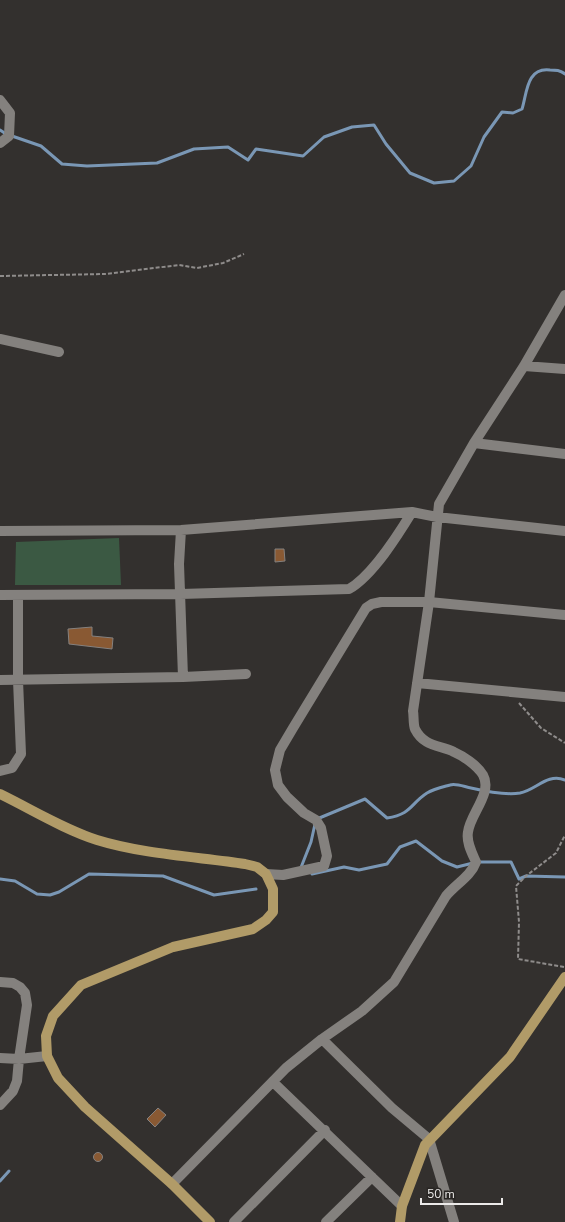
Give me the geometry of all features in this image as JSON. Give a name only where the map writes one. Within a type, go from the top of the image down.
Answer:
[{"type":"main road","points":[[0,794],[70,829],[96,840],[125,847],[245,864],[257,867],[267,875],[273,889],[273,912],[266,920],[253,929],[173,947],[81,985],[53,1016],[46,1036],[47,1056],[58,1078],[85,1107],[172,1184],[210,1222]]},
{"type":"main road","points":[[400,1222],[402,1206],[425,1145],[510,1057],[565,976]]},
{"type":"street","points":[[0,100],[10,113],[9,136],[0,143]]},
{"type":"street","points":[[172,1184],[274,1082],[322,1039],[362,1011],[394,982],[446,896],[454,886],[473,871],[476,862],[469,845],[467,834],[470,821],[486,791],[483,775],[466,758],[453,751],[439,748],[423,740],[415,728],[413,711],[429,602],[437,516],[439,504],[474,443],[524,366],[565,295]]},
{"type":"street","points":[[0,339],[59,352]]},
{"type":"street","points":[[524,366],[565,370]]},
{"type":"street","points":[[474,443],[565,454]]},
{"type":"street","points":[[0,595],[181,594],[349,588],[357,584],[388,548],[412,512]]},
{"type":"street","points":[[0,531],[181,530],[412,512],[565,531]]},
{"type":"street","points":[[181,530],[179,564],[183,677]]},
{"type":"street","points":[[0,771],[12,768],[20,754],[18,595]]},
{"type":"street","points":[[267,875],[283,875],[324,866],[326,862],[321,828],[316,820],[304,813],[287,797],[278,785],[275,778],[275,770],[280,750],[292,728],[366,608],[372,604],[381,602],[429,602],[565,615]]},
{"type":"street","points":[[0,680],[183,677],[246,674]]},
{"type":"street","points":[[417,683],[565,697]]},
{"type":"street","points":[[0,982],[13,983],[20,987],[25,993],[28,1005],[19,1059],[18,1081],[13,1091],[0,1106]]},
{"type":"street","points":[[322,1039],[392,1108],[430,1139],[454,1222]]},
{"type":"street","points":[[0,1058],[19,1059],[47,1056]]},
{"type":"street","points":[[274,1082],[402,1206]]},
{"type":"street","points":[[234,1222],[325,1130]]},
{"type":"street","points":[[326,1222],[372,1177]]},
{"type":"path","points":[[0,276],[105,274],[179,264],[197,268],[224,263],[244,254]]},
{"type":"path","points":[[510,691],[541,728],[565,743]]},
{"type":"path","points":[[565,835],[556,853],[526,876],[516,886],[518,958],[565,967]]},
{"type":"green space","points":[[119,538],[121,585],[15,585],[16,542]]},
{"type":"building","points":[[275,549],[284,549],[285,561],[275,562]]},
{"type":"building","points":[[92,627],[92,636],[113,638],[112,649],[69,644],[68,629]]},
{"type":"building","points":[[158,1108],[166,1115],[155,1127],[147,1119]]},
{"type":"building","points":[[96,1153],[100,1153],[102,1157],[100,1161],[96,1161],[94,1159],[94,1155]]},
{"type":"waterway","points":[[12,136],[41,146],[62,164],[87,166],[157,163],[194,149],[228,147],[248,160],[256,149],[303,156],[324,137],[352,127],[374,125],[386,144],[410,173],[434,183],[454,181],[471,166],[484,137],[502,112],[513,113],[522,109],[529,83],[536,73],[542,70],[554,70],[565,74]]},
{"type":"waterway","points":[[0,130],[6,134]]},
{"type":"waterway","points":[[317,819],[365,799],[387,818],[395,816],[406,811],[427,793],[452,785],[502,793],[520,793],[547,780],[559,778],[565,780]]},
{"type":"waterway","points":[[300,870],[311,842],[315,824]]},
{"type":"waterway","points":[[312,874],[344,867],[359,870],[387,864],[400,847],[416,841],[442,861],[457,867],[473,863]]},
{"type":"waterway","points":[[478,862],[511,862],[519,879],[526,876],[565,877]]},
{"type":"waterway","points":[[0,879],[15,881],[37,894],[50,895],[59,892],[89,874],[163,876],[214,895],[256,889]]},
{"type":"waterway","points":[[0,1181],[9,1171]]}]
